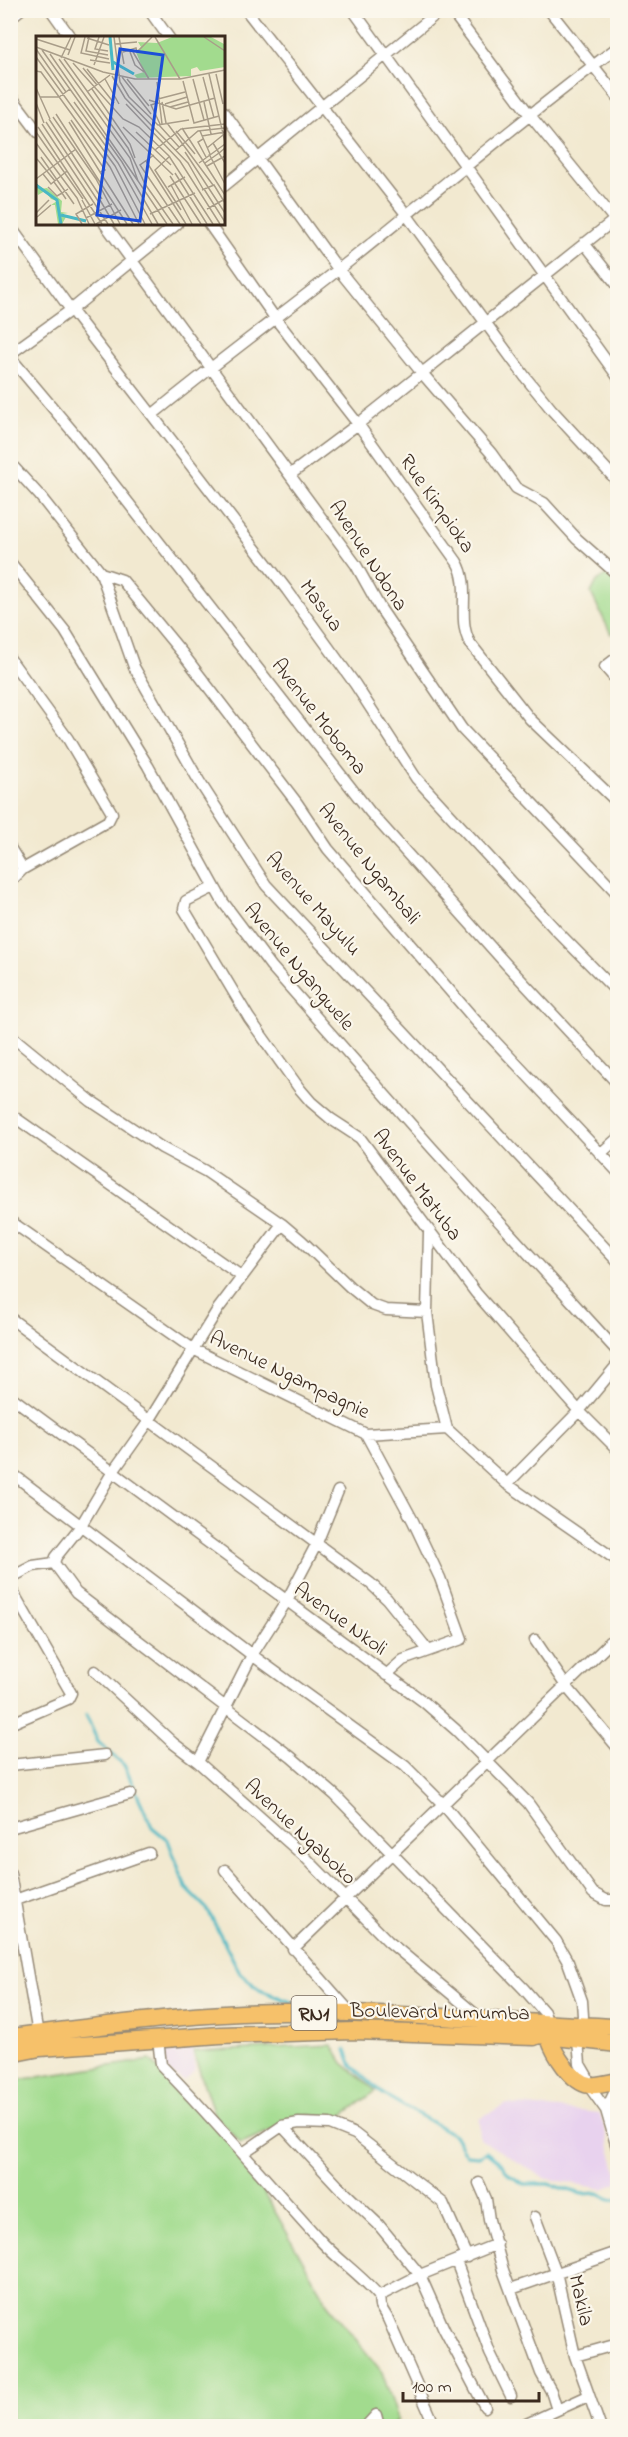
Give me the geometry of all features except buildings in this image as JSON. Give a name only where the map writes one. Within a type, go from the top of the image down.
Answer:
[{"type":"highway","name":"Boulevard Lumumba","points":[[10,2037],[133,2021],[285,2012],[481,2018],[580,2033],[618,2044]]},
{"type":"highway","name":"Boulevard Lumumba","points":[[580,2033],[618,2027]]},
{"type":"highway","name":"Boulevard Lumumba","points":[[10,2054],[40,2048],[209,2035],[354,2031],[534,2037],[549,2030]]},
{"type":"highway","points":[[549,2030],[554,2052],[581,2082],[588,2085],[618,2081]]},
{"type":"street","points":[[10,18],[20,10]]},
{"type":"street","points":[[51,10],[70,36]]},
{"type":"street","points":[[149,10],[168,36]]},
{"type":"street","points":[[246,10],[406,214],[552,410],[618,482]]},
{"type":"street","points":[[352,10],[618,377]]},
{"type":"street","points":[[225,185],[441,10]]},
{"type":"street","points":[[291,474],[358,424],[616,218],[529,114],[451,10]]},
{"type":"street","points":[[549,10],[618,97]]},
{"type":"street","points":[[152,416],[529,114],[618,48]]},
{"type":"street","points":[[10,95],[36,129]]},
{"type":"street","points":[[225,113],[338,269],[422,373],[491,453],[516,488],[544,503],[577,539],[618,575]]},
{"type":"street","name":"Avenue Ndona","points":[[106,225],[212,366],[356,565],[380,608],[462,729],[618,894]]},
{"type":"street","points":[[10,355],[71,310],[176,225]]},
{"type":"street","name":"Rue Kimpioka","points":[[209,225],[275,318],[358,424],[462,570],[465,630],[470,643],[530,719],[618,803]]},
{"type":"street","name":"Masua","points":[[10,226],[71,310],[332,651],[416,778],[618,993]]},
{"type":"street","points":[[584,243],[618,286]]},
{"type":"street","name":"Avenue Moboma","points":[[10,355],[88,450],[370,812],[618,1084]]},
{"type":"street","name":"Avenue Mayulu","points":[[10,463],[40,496],[101,573],[137,672],[199,781],[266,885],[618,1262]]},
{"type":"street","name":"Avenue Ngangwele","points":[[10,562],[65,631],[148,766],[214,887],[271,966],[432,1149],[618,1352]]},
{"type":"street","name":"Avenue Ngambali","points":[[101,573],[122,580],[183,654],[297,803],[328,849],[475,1020],[618,1172]]},
{"type":"street","points":[[618,657],[605,667],[618,682]]},
{"type":"street","points":[[10,659],[68,738],[112,813],[108,821],[23,869],[10,882]]},
{"type":"street","points":[[10,848],[23,869]]},
{"type":"street","name":"Avenue Matuba","points":[[214,887],[184,904],[184,909],[249,1018],[282,1067],[311,1102],[356,1134],[476,1293],[579,1411],[618,1450]]},
{"type":"street","points":[[10,1035],[91,1101],[162,1148],[205,1171],[282,1224],[372,1305],[386,1310],[427,1312]]},
{"type":"street","points":[[10,1114],[241,1276]]},
{"type":"street","points":[[600,1155],[618,1138]]},
{"type":"street","name":"Avenue Ngampagnie","points":[[10,1221],[194,1349],[366,1434],[447,1429]]},
{"type":"street","points":[[10,1578],[33,1566],[54,1563],[80,1527],[112,1473],[241,1276],[282,1224]]},
{"type":"street","points":[[429,1233],[427,1312],[436,1385],[447,1429],[507,1484],[618,1562]]},
{"type":"street","points":[[10,1318],[370,1583],[387,1599],[428,1650]]},
{"type":"street","points":[[507,1484],[579,1411],[618,1364]]},
{"type":"street","name":"Avenue Nkoli","points":[[10,1396],[424,1702],[528,1803],[593,1893],[606,1900],[617,1900]]},
{"type":"street","points":[[366,1434],[413,1521],[440,1578],[462,1639],[403,1660],[386,1675]]},
{"type":"street","points":[[10,1472],[80,1527],[405,1766],[443,1804],[556,1941],[568,1962],[582,2001],[578,2056],[587,2076],[588,2085],[606,2109],[618,2151]]},
{"type":"street","points":[[198,1762],[252,1655],[286,1602],[316,1545],[338,1491]]},
{"type":"street","points":[[54,1563],[76,1593],[225,1706],[309,1773],[357,1816],[538,2004],[549,2030]]},
{"type":"street","points":[[10,1587],[70,1687],[71,1693],[68,1698],[10,1724]]},
{"type":"street","points":[[292,1949],[488,1762],[613,1638],[618,1652]]},
{"type":"street","points":[[535,1640],[566,1686],[618,1748]]},
{"type":"street","name":"Avenue Ngaboko","points":[[95,1671],[173,1743],[198,1762],[306,1858],[388,1941],[481,2018]]},
{"type":"street","points":[[10,1765],[105,1755]]},
{"type":"street","points":[[10,1828],[130,1794]]},
{"type":"street","points":[[15,1900],[149,1853]]},
{"type":"street","points":[[225,1870],[292,1949],[352,2014]]},
{"type":"street","points":[[10,1874],[15,1900],[15,1934],[38,2034]]},
{"type":"street","points":[[158,2039],[161,2065],[321,2241],[364,2278],[379,2296],[380,2306],[388,2319],[431,2417]]},
{"type":"street","points":[[606,2109],[618,2085]]},
{"type":"street","points":[[243,2153],[282,2126],[306,2122],[330,2124],[356,2134],[443,2203],[490,2353],[511,2396]]},
{"type":"street","points":[[282,2126],[378,2224],[420,2275],[444,2329],[484,2407]]},
{"type":"street","points":[[479,2183],[486,2199],[489,2220],[503,2271],[557,2410]]},
{"type":"street","name":"Makila","points":[[535,2217],[556,2272],[575,2356],[600,2427]]},
{"type":"street","points":[[379,2296],[420,2275],[496,2244]]},
{"type":"street","points":[[511,2289],[618,2252]]},
{"type":"street","points":[[575,2356],[618,2344]]},
{"type":"street","points":[[522,2427],[540,2423],[557,2410],[588,2396]]},
{"type":"street","points":[[366,2427],[376,2415],[380,2427]]},
{"type":"shaded area","points":[[191,2047],[195,2070],[184,2081],[165,2069],[159,2050]]},
{"type":"shaded area","points":[[507,2104],[600,2113],[617,2173],[617,2183],[603,2189],[544,2178],[480,2139],[479,2118]]},
{"type":"green space","points":[[608,574],[617,583],[617,629],[611,634],[591,593],[597,581]]},
{"type":"green space","points":[[332,2045],[343,2063],[376,2091],[337,2119],[308,2115],[241,2143],[214,2114],[193,2052]]},
{"type":"green space","points":[[150,2060],[240,2150],[327,2303],[382,2372],[398,2419],[391,2426],[11,2426],[11,2081]]},
{"type":"waterway","points":[[86,1715],[98,1742],[124,1765],[152,1827],[168,1840],[186,1888],[207,1909],[240,1973],[260,1990],[299,2005]]},
{"type":"waterway","points":[[346,2050],[352,2066],[383,2094],[454,2135],[466,2155],[479,2156],[486,2152],[502,2165],[509,2175],[524,2184],[548,2184],[582,2194],[598,2193],[610,2199],[618,2199]]}]
